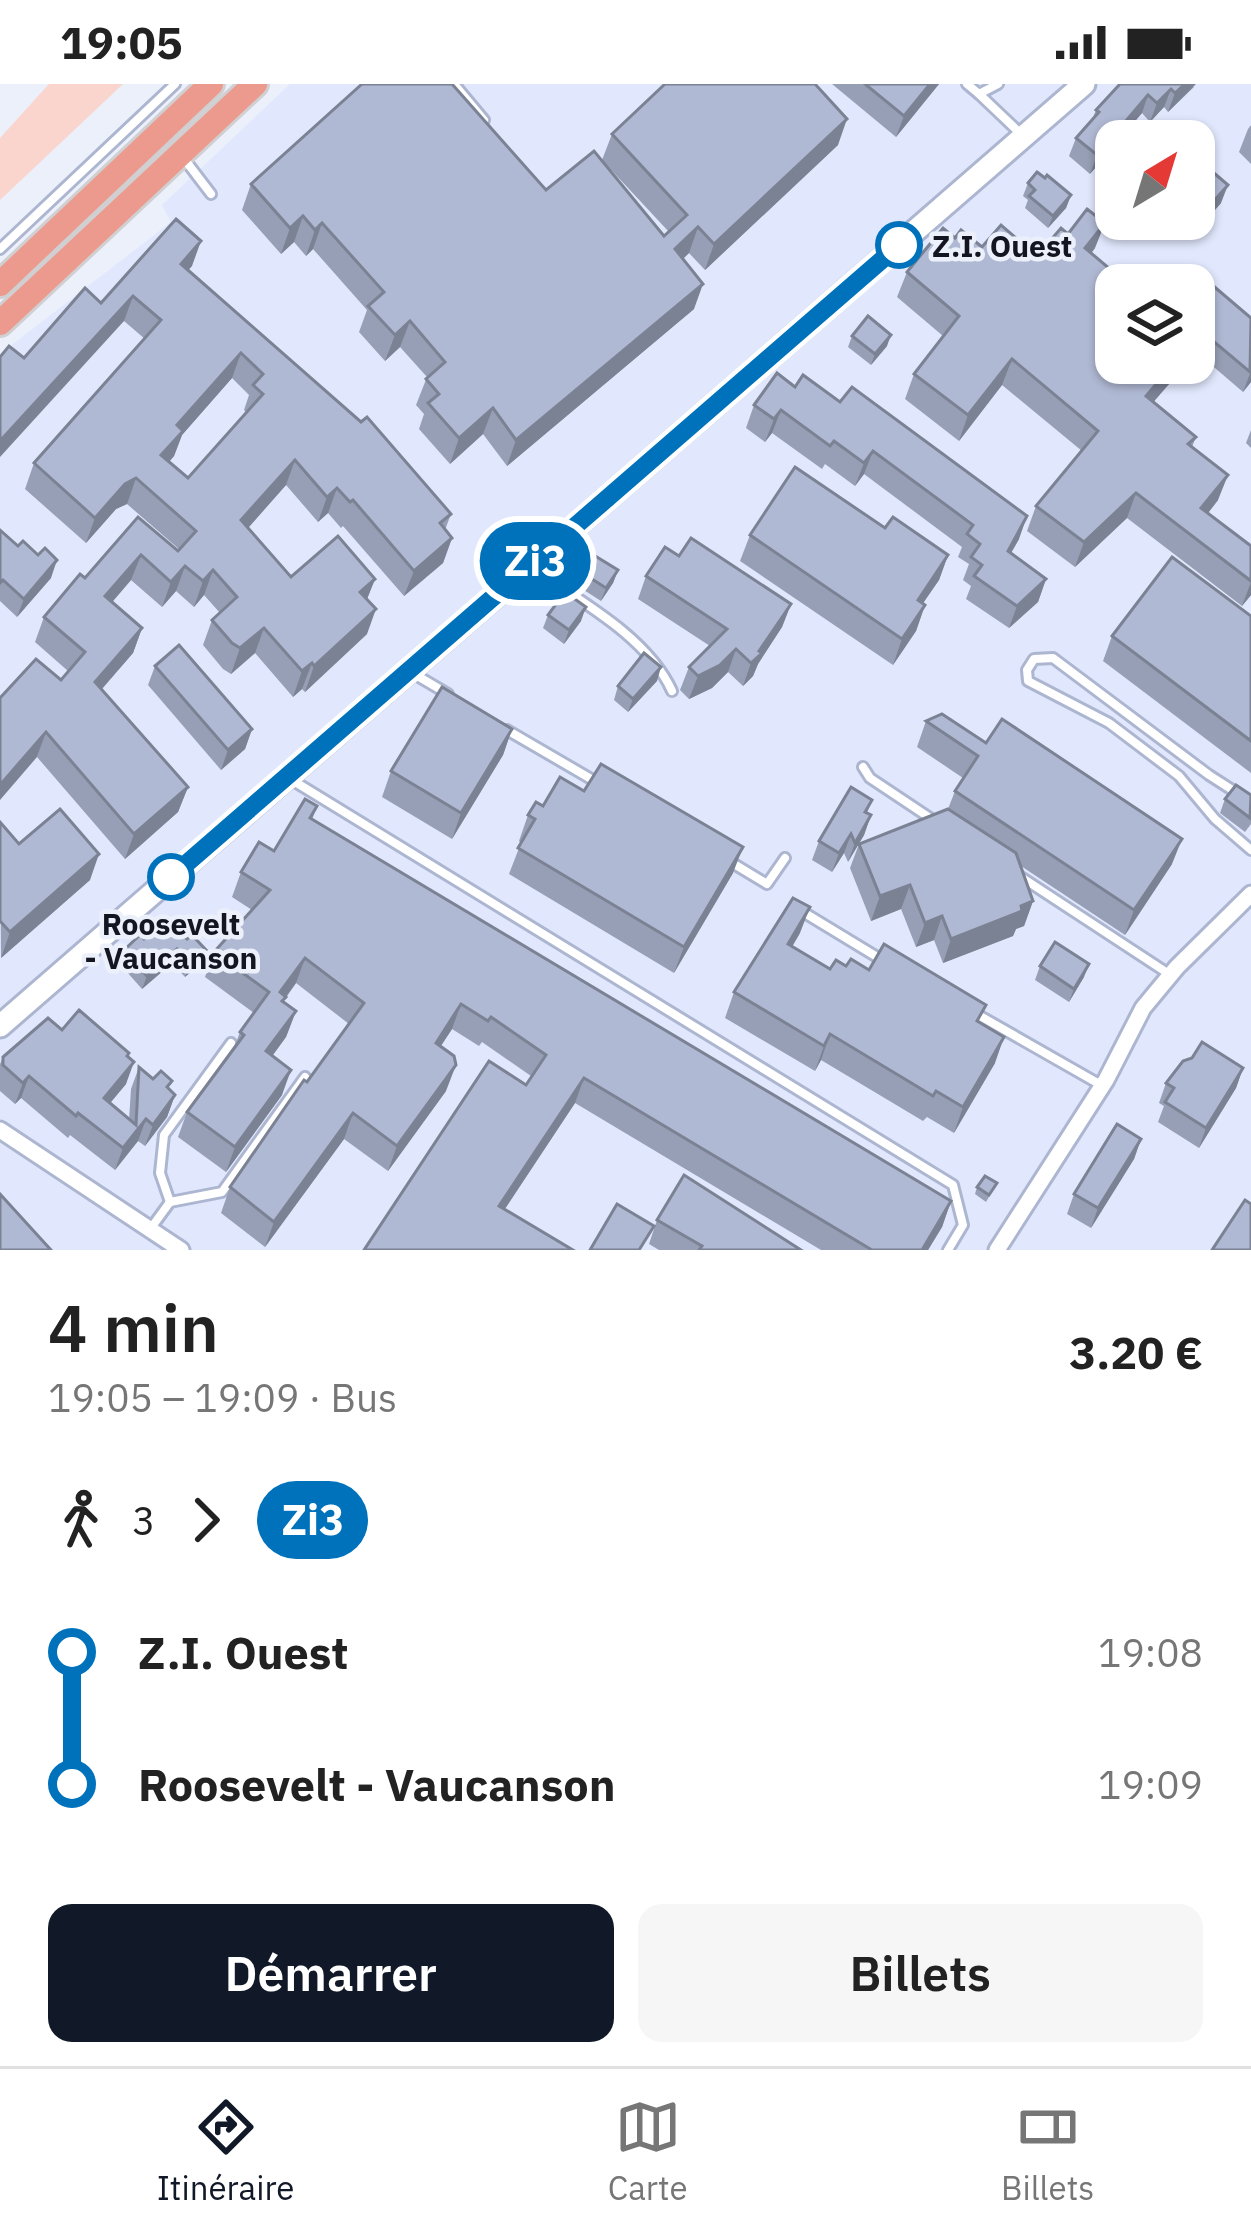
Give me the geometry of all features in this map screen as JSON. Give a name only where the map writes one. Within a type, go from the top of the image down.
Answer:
[{"type":"main road","points":[[0,284],[211,84]]},
{"type":"main road","points":[[0,322],[255,84]]},
{"type":"street","points":[[0,1026],[1084,84]]},
{"type":"street","points":[[997,1250],[1102,1086],[1143,1008],[1251,894]]},
{"type":"street","points":[[0,1130],[181,1250]]},
{"type":"lane","points":[[0,249],[175,84]]},
{"type":"lane","points":[[454,84],[494,133]]},
{"type":"lane","points":[[967,84],[1023,136]]},
{"type":"lane","points":[[979,94],[998,84]]},
{"type":"lane","points":[[181,155],[211,194]]},
{"type":"lane","points":[[529,566],[601,616],[662,668],[672,691]]},
{"type":"lane","points":[[1251,802],[1053,658],[1034,658],[1028,681],[1108,723],[1144,749],[1179,776],[1215,819],[1251,850]]},
{"type":"lane","points":[[408,670],[465,704]]},
{"type":"lane","points":[[502,727],[602,786]]},
{"type":"lane","points":[[862,767],[870,778],[950,831]]},
{"type":"lane","points":[[286,777],[953,1185],[963,1225],[948,1250]]},
{"type":"lane","points":[[725,859],[766,884],[784,858]]},
{"type":"lane","points":[[1010,870],[1171,975]]},
{"type":"lane","points":[[803,912],[899,970]]},
{"type":"lane","points":[[960,1005],[1102,1086]]},
{"type":"lane","points":[[170,1202],[160,1173],[164,1135],[231,1043]]},
{"type":"lane","points":[[150,1229],[170,1202],[222,1192],[305,1077]]},
{"type":"shaded area","points":[[49,84],[123,84],[0,200],[0,138]]},
{"type":"shaded area","points":[[290,84],[1251,84],[1251,1250],[0,1250],[0,354],[171,222],[162,205]]},
{"type":"building","points":[[362,84],[452,84],[546,190],[594,151],[664,236],[687,215],[612,134],[665,84],[815,84],[847,119],[714,244],[698,227],[675,249],[703,284],[516,440],[493,408],[459,438],[428,403],[439,394],[426,379],[445,362],[410,321],[395,335],[368,306],[384,292],[322,223],[315,230],[303,216],[290,228],[251,184]]},
{"type":"building","points":[[865,84],[930,84],[904,116]]},
{"type":"building","points":[[1120,84],[1185,84],[1175,93],[1171,89],[1157,103],[1148,95],[1127,120],[1095,120],[1095,153],[1076,138],[1099,112],[1096,110]]},
{"type":"building","points":[[1037,172],[1071,195],[1053,216],[1029,196],[1035,190],[1028,183]]},
{"type":"building","points":[[1215,174],[1228,185],[1215,200]]},
{"type":"building","points":[[1087,209],[1095,215],[1095,236],[1085,248],[1104,264],[1095,264],[1095,384],[1156,384],[1146,396],[1196,437],[1188,444],[1228,475],[1201,508],[1251,546],[1251,581],[1136,493],[1084,542],[1036,506],[1098,431],[1012,359],[968,415],[914,374],[959,316],[907,272],[943,228],[955,238],[961,230],[982,247],[1001,225],[1037,256],[1061,228],[1068,234]]},
{"type":"building","points":[[176,219],[201,241],[181,264],[361,422],[367,417],[451,514],[440,523],[452,538],[414,571],[353,500],[337,488],[327,497],[295,460],[241,520],[291,577],[338,536],[375,579],[360,592],[376,609],[314,666],[302,671],[264,628],[240,648],[232,643],[212,620],[237,597],[213,570],[203,581],[185,566],[171,582],[141,555],[105,596],[142,628],[95,682],[188,787],[134,834],[46,732],[0,785],[0,698],[36,659],[61,680],[85,652],[44,617],[138,517],[178,551],[196,531],[136,478],[95,518],[34,463],[161,320],[133,296],[0,441],[0,357],[9,346],[24,358],[85,288],[101,303]],"holes":[[[241,353],[263,374],[253,385],[263,394],[188,478],[161,455],[183,431],[177,425]]]},
{"type":"building","points":[[1215,287],[1251,318],[1250,372],[1215,343]]},
{"type":"building","points":[[868,316],[891,335],[875,354],[852,336]]},
{"type":"building","points":[[777,373],[795,387],[803,375],[840,402],[852,387],[1027,516],[1008,551],[1046,579],[1017,606],[974,576],[982,565],[971,557],[980,544],[967,534],[973,525],[873,451],[864,463],[834,441],[830,446],[781,410],[774,419],[754,405]]},
{"type":"building","points":[[795,467],[885,528],[893,517],[948,555],[918,600],[925,605],[902,639],[750,535]]},
{"type":"building","points":[[0,530],[18,546],[23,541],[38,555],[45,548],[57,560],[24,599],[3,580],[0,583]]},
{"type":"building","points":[[691,538],[791,604],[751,663],[736,649],[720,665],[698,676],[689,667],[727,629],[646,576],[665,547],[679,556]]},
{"type":"building","points":[[592,554],[618,570],[606,588],[581,572]]},
{"type":"building","points":[[1172,557],[1251,616],[1251,741],[1112,636]]},
{"type":"building","points":[[565,592],[586,607],[569,630],[548,615]]},
{"type":"building","points":[[179,645],[252,729],[228,750],[155,666]]},
{"type":"building","points":[[644,653],[661,667],[633,699],[618,686]]},
{"type":"building","points":[[442,687],[512,729],[461,813],[391,771]]},
{"type":"building","points":[[942,714],[986,743],[1002,719],[1182,839],[1134,910],[955,791],[978,756],[926,721]]},
{"type":"building","points":[[601,764],[743,847],[684,947],[518,848],[535,819],[528,815],[536,802],[543,806],[560,777],[584,791]]},
{"type":"building","points":[[1236,785],[1251,795],[1250,818],[1225,799]]},
{"type":"building","points":[[851,787],[872,800],[865,812],[871,815],[855,843],[851,834],[839,853],[819,841]]},
{"type":"building","points":[[305,799],[317,806],[310,818],[951,1201],[922,1250],[872,1250],[584,1078],[499,1206],[573,1250],[364,1250],[489,1061],[526,1085],[546,1055],[491,1017],[488,1021],[461,1004],[436,1043],[454,1056],[456,1065],[397,1146],[353,1113],[274,1222],[230,1187],[364,1003],[305,958],[280,992],[286,997],[282,1001],[296,1011],[266,1051],[291,1070],[235,1147],[187,1112],[244,1035],[240,1032],[269,992],[214,952],[270,890],[241,872],[259,842],[274,851]]},
{"type":"building","points":[[60,809],[99,854],[10,932],[0,921],[0,822],[19,844]]},
{"type":"building","points":[[948,809],[1016,853],[1033,901],[1021,906],[1022,911],[951,939],[942,916],[925,923],[910,885],[880,896],[859,844]]},
{"type":"building","points":[[793,898],[810,907],[788,944],[830,969],[836,960],[846,966],[851,959],[869,970],[884,944],[986,1005],[977,1021],[1004,1037],[963,1107],[936,1091],[933,1096],[830,1034],[824,1046],[734,992]]},
{"type":"building","points":[[168,918],[187,939],[192,935],[206,950],[190,964],[177,949],[147,976],[124,950]]},
{"type":"building","points":[[1055,942],[1089,964],[1074,989],[1040,966]]},
{"type":"building","points":[[79,1010],[134,1062],[104,1098],[136,1125],[139,1067],[153,1079],[161,1071],[172,1081],[167,1087],[175,1095],[153,1125],[146,1119],[123,1148],[29,1076],[23,1083],[3,1065],[3,1057],[48,1018],[62,1030]]},
{"type":"building","points":[[1202,1042],[1243,1068],[1206,1128],[1165,1102],[1174,1088],[1166,1083]]},
{"type":"building","points":[[1117,1124],[1141,1139],[1098,1208],[1074,1194]]},
{"type":"building","points":[[684,1175],[801,1250],[699,1250],[702,1246],[657,1220]]},
{"type":"building","points":[[985,1176],[997,1183],[989,1195],[977,1187]]},
{"type":"building","points":[[0,1194],[51,1250],[0,1250]]},
{"type":"building","points":[[1245,1200],[1251,1204],[1251,1250],[1212,1250]]},
{"type":"building","points":[[617,1204],[654,1226],[639,1250],[590,1250]]},
{"type":"bus line","name":"Zi3","points":[[171,877],[899,245]]},
{"type":"place","name":"Z.I. Ouest","points":[[899,245]]},
{"type":"place","name":"Roosevelt - Vaucanson","points":[[171,877]]}]
